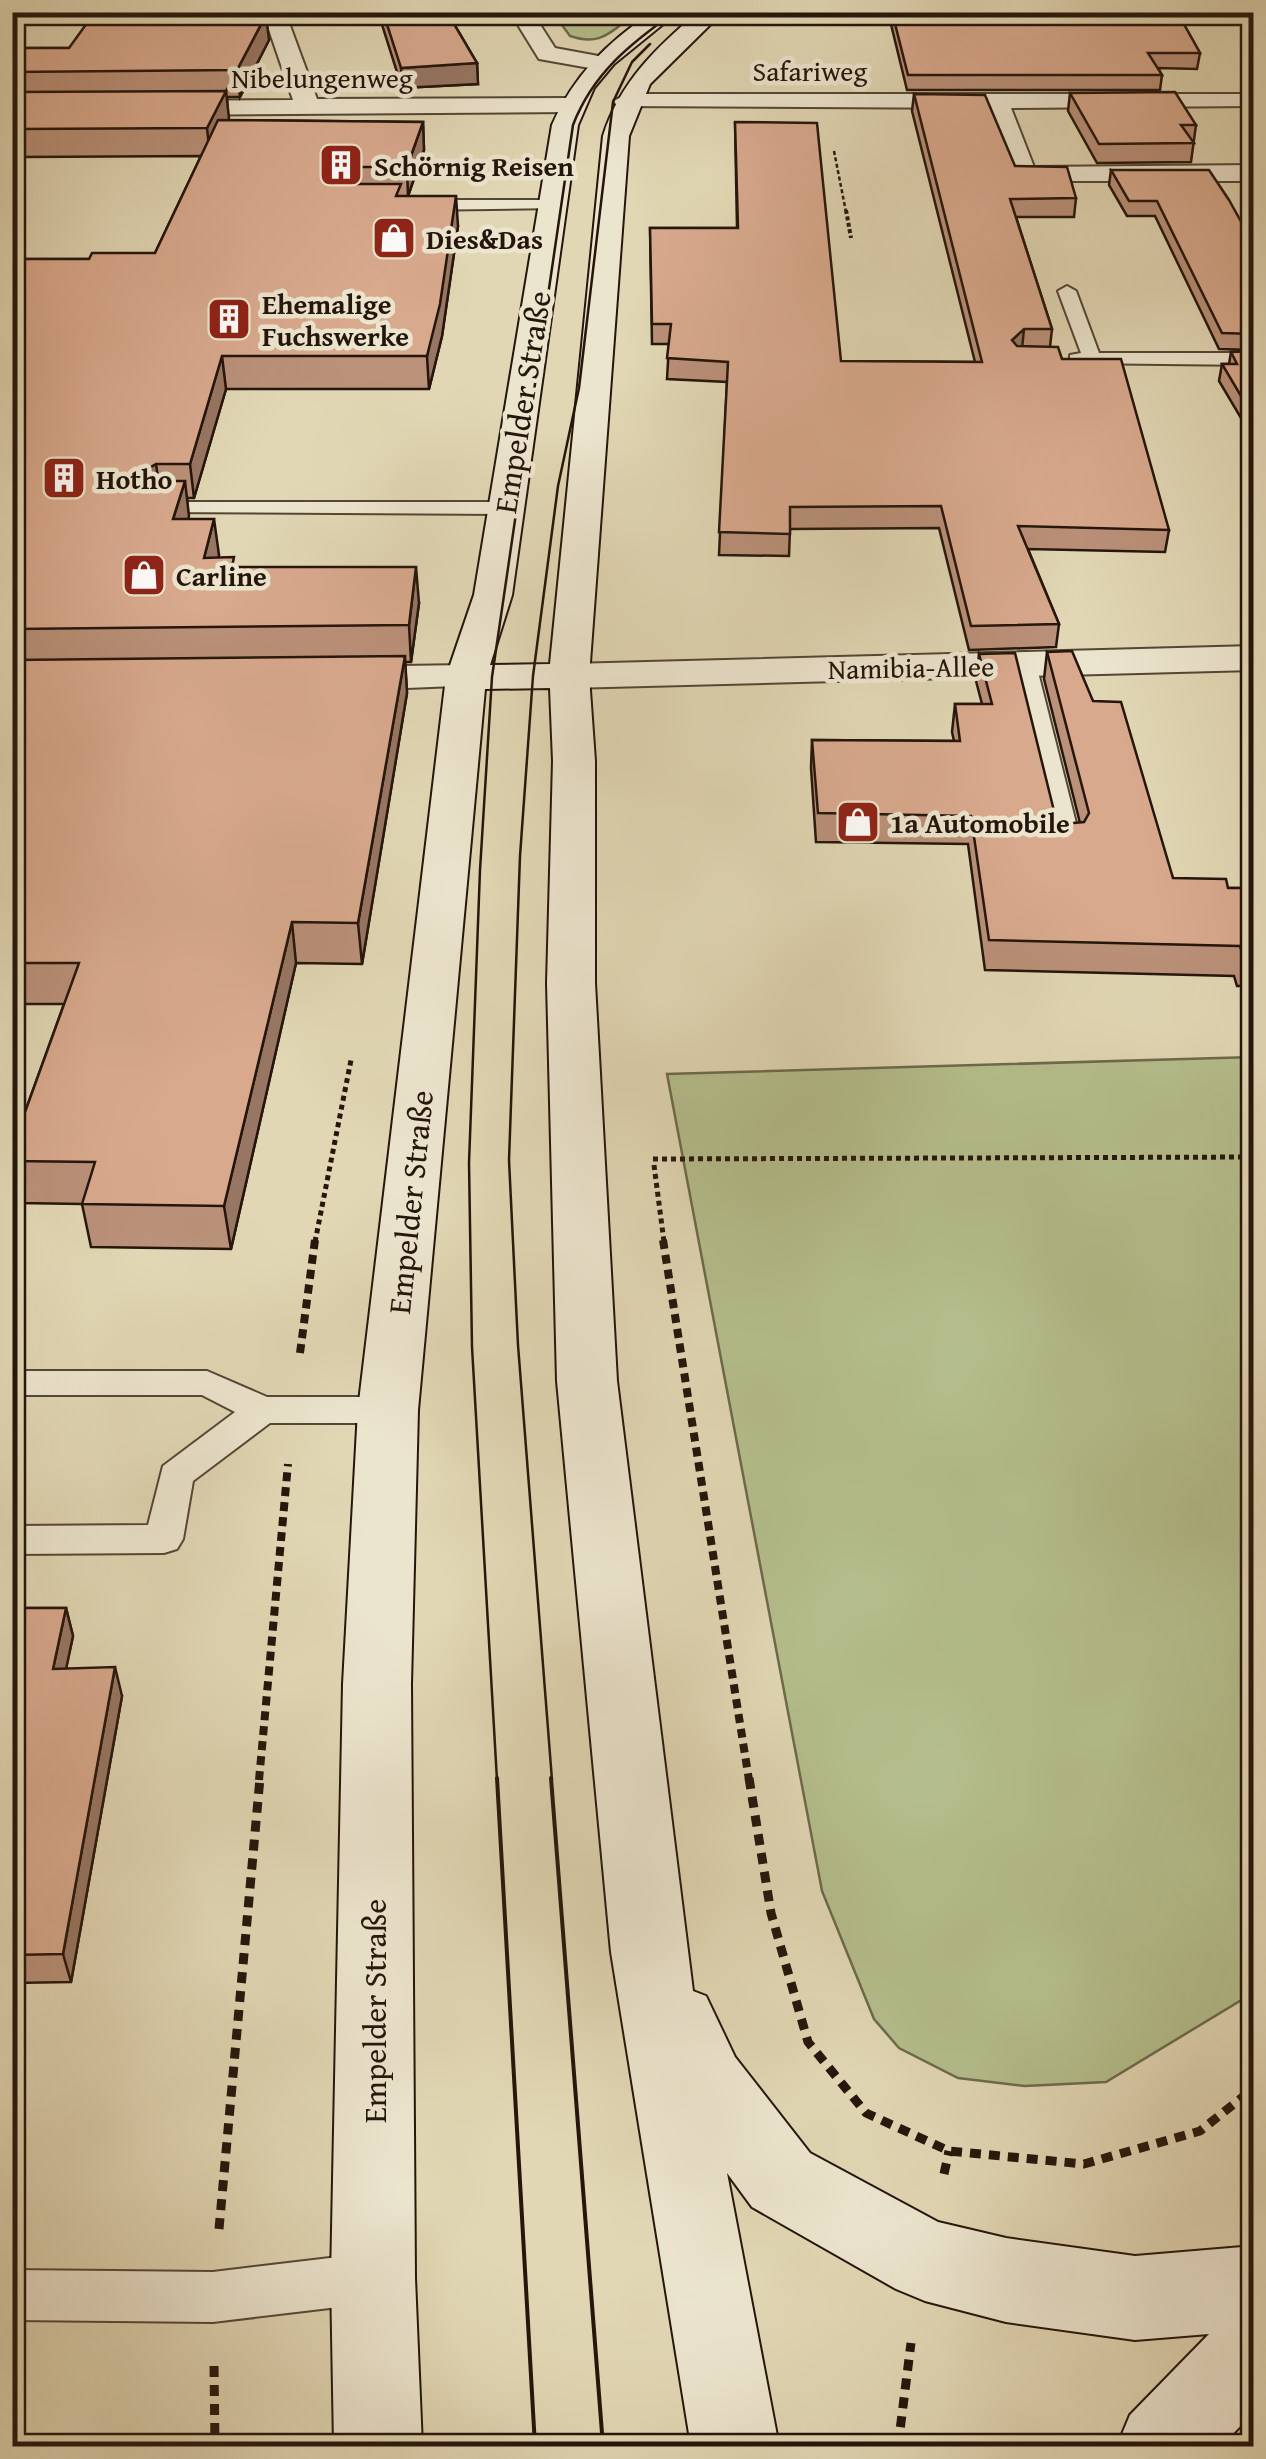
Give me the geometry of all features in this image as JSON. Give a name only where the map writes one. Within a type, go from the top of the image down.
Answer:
[{"type":"street","points":[[274,12],[308,108]]},
{"type":"street","points":[[520,12],[547,54],[601,63]]},
{"type":"street","name":"Empelder Straße","points":[[378,2446],[372,2278],[377,1684],[388,1410],[466,677],[493,595],[552,206],[572,105],[583,82],[601,63],[667,12]]},
{"type":"street","name":"Empelder Straße","points":[[712,12],[638,80],[626,101],[616,136],[568,676],[574,761],[571,983],[586,1381],[648,1952],[735,2446]]},
{"type":"street","points":[[995,100],[1024,175],[1254,173]]},
{"type":"street","name":"Safariweg","points":[[572,105],[626,101],[1248,101]]},
{"type":"street","name":"Nibelungenweg","points":[[12,109],[572,105]]},
{"type":"street","name":"Namibia-Allee","points":[[292,680],[1254,658]]},
{"type":"street","points":[[648,1952],[707,2082],[781,2180],[925,2260],[1006,2280],[1134,2298],[1254,2288]]},
{"type":"street","points":[[1161,2446],[1254,2349]]},
{"type":"lane","points":[[398,205],[552,206]]},
{"type":"lane","points":[[1067,291],[1092,360]]},
{"type":"lane","points":[[1057,359],[1254,359]]},
{"type":"lane","points":[[161,508],[505,508]]},
{"type":"lane","points":[[1024,664],[1068,843]]},
{"type":"lane","points":[[12,1383],[207,1384],[277,1410],[388,1410]]},
{"type":"lane","points":[[12,1540],[164,1539],[176,1475],[277,1410]]},
{"type":"lane","points":[[12,2295],[212,2297],[372,2278]]},
{"type":"path","points":[[824,100],[850,238]]},
{"type":"path","points":[[216,2446],[212,2297],[277,1410],[354,1048]]},
{"type":"path","points":[[652,1139],[676,1336],[771,1913],[808,2042],[866,2113],[949,2151],[968,2153],[1084,2164],[1200,2131],[1254,2088]]},
{"type":"path","points":[[653,1159],[1254,1157]]},
{"type":"green space","points":[[556,17],[623,23],[605,36],[586,39],[570,36]]},
{"type":"green space","points":[[1253,1057],[1253,1993],[1106,2082],[1025,2086],[958,2078],[899,2048],[874,2019],[822,1891],[667,1074]]},
{"type":"building","points":[[95,12],[266,15],[237,70],[12,72],[12,48],[69,48]]},
{"type":"building","points":[[383,12],[447,12],[477,63],[401,68]]},
{"type":"building","points":[[892,12],[1177,12],[1200,53],[1148,53],[1162,75],[908,75]]},
{"type":"building","points":[[226,91],[207,128],[17,129],[12,136],[12,92]]},
{"type":"building","points":[[1175,92],[1196,125],[1181,125],[1194,143],[1099,144],[1070,93]]},
{"type":"building","points":[[914,94],[985,95],[1015,166],[1067,167],[1076,198],[1010,199],[1052,329],[1024,329],[1012,340],[1017,346],[1058,347],[1062,359],[1121,359],[1169,530],[1018,526],[1059,624],[971,626],[941,506],[790,507],[790,534],[719,532],[728,362],[667,358],[671,324],[652,324],[650,228],[738,228],[735,122],[817,123],[841,361],[982,362]]},
{"type":"building","points":[[218,120],[423,122],[407,167],[339,167],[327,177],[339,184],[401,184],[396,196],[456,196],[440,304],[427,356],[222,356],[190,464],[156,464],[142,472],[149,481],[185,481],[173,519],[214,519],[204,558],[234,557],[232,567],[416,567],[409,625],[12,629],[12,259],[89,259],[92,253],[155,253]]},
{"type":"building","points":[[1111,170],[1209,170],[1254,245],[1254,334],[1222,333],[1157,201],[1129,201]]},
{"type":"building","points":[[1254,351],[1254,418],[1222,364],[1237,364],[1231,352]]},
{"type":"building","points":[[1072,651],[1093,701],[1121,702],[1173,878],[1226,879],[1228,888],[1254,888],[1254,956],[1243,956],[1240,946],[989,940],[971,816],[818,813],[812,740],[960,741],[955,704],[992,704],[979,654],[1015,653],[1055,815],[1063,824],[1084,822],[1089,813],[1047,652]]},
{"type":"building","points":[[405,656],[358,923],[292,922],[224,1206],[82,1204],[95,1162],[12,1161],[12,1148],[79,963],[12,963],[12,660]]},
{"type":"building","points":[[12,1608],[66,1608],[53,1669],[115,1667],[63,1954],[12,1955]]},
{"type":"tram line","points":[[497,1780],[472,1347],[469,1163],[492,677],[573,125],[602,75],[643,35],[675,12]]},
{"type":"tram line","points":[[552,1780],[518,1345],[509,1160],[520,856],[533,676],[558,486],[579,388],[613,102],[632,62],[650,44]]},
{"type":"tram line","points":[[497,1778],[535,2446]]},
{"type":"tram line","points":[[551,1778],[603,2446]]},
{"type":"place","name":"Schörnig Reisen","points":[[341,165]]},
{"type":"place","name":"Dies&Das","points":[[394,238]]},
{"type":"place","name":"Ehemalige Fuchswerke","points":[[229,319]]},
{"type":"place","name":"Hotho","points":[[64,478]]},
{"type":"place","name":"Carline","points":[[144,575]]},
{"type":"place","name":"1a Automobile","points":[[858,822]]}]
